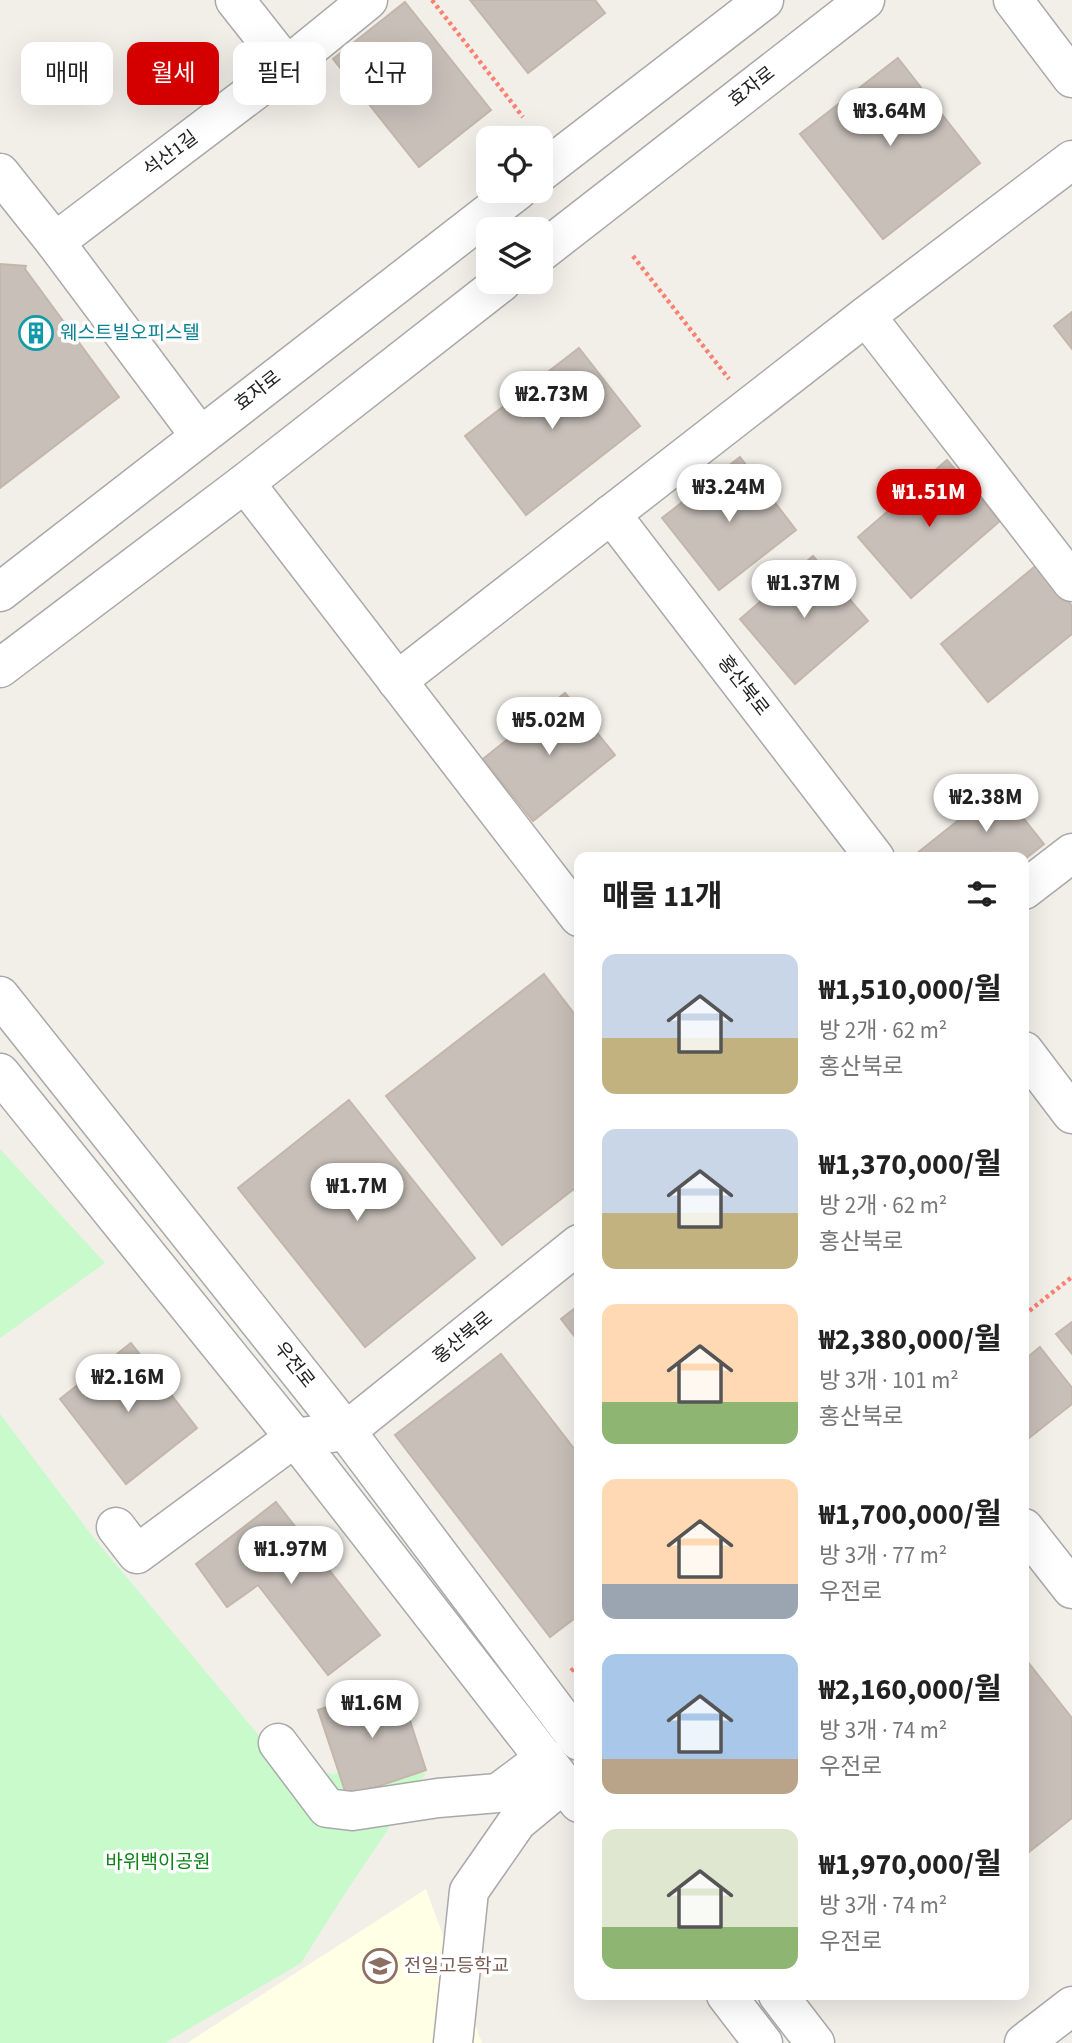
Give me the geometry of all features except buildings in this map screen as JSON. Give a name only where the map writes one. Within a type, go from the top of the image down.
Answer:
[{"type":"street","points":[[235,0],[268,42]]},
{"type":"street","name":"석산1길","points":[[316,42],[368,0]]},
{"type":"street","points":[[553,163],[764,0]]},
{"type":"street","name":"효자로","points":[[553,243],[865,0]]},
{"type":"street","points":[[1013,0],[1072,78]]},
{"type":"street","name":"석산1길","points":[[55,242],[236,105]]},
{"type":"street","points":[[397,681],[866,316],[1072,160]]},
{"type":"street","points":[[0,173],[200,436]]},
{"type":"street","name":"효자로","points":[[0,592],[501,203]]},
{"type":"street","points":[[0,668],[487,294]]},
{"type":"street","points":[[866,316],[1072,582]]},
{"type":"street","points":[[244,483],[574,911]]},
{"type":"street","name":"홍산북로","points":[[611,514],[870,852]]},
{"type":"street","points":[[1029,886],[1072,853]]},
{"type":"street","name":"우전로","points":[[0,996],[346,1431],[574,1734]]},
{"type":"street","points":[[1029,1058],[1072,1114]]},
{"type":"street","points":[[0,1073],[294,1438],[563,1781]]},
{"type":"street","name":"홍산북로","points":[[346,1431],[574,1248]]},
{"type":"street","points":[[116,1527],[136,1554],[294,1438],[346,1431]]},
{"type":"street","points":[[1029,1534],[1072,1589]]},
{"type":"street","points":[[278,1742],[327,1808],[352,1811],[438,1798],[498,1793],[563,1781]]},
{"type":"street","points":[[453,2043],[469,1891],[517,1822],[563,1781]]},
{"type":"street","points":[[730,2000],[763,2043]]},
{"type":"street","points":[[782,2000],[815,2043]]},
{"type":"street","points":[[1024,2043],[1072,2006]]},
{"type":"path","points":[[432,0],[523,117]]},
{"type":"path","points":[[633,256],[730,380]]},
{"type":"path","points":[[1029,1311],[1072,1277]]},
{"type":"shaded area","name":"전일고등학교","points":[[426,1889],[482,2043],[187,2043]]},
{"type":"green space","points":[[0,1149],[105,1263],[0,1338]]},
{"type":"green space","name":"바위백이공원","points":[[0,1414],[93,1537],[291,1774],[426,1773],[301,1963],[165,2043],[0,2043]]},
{"type":"place","name":"웨스트빌오피스텔","points":[[36,333]]},
{"type":"place","name":"전일고등학교","points":[[380,1966]]}]
